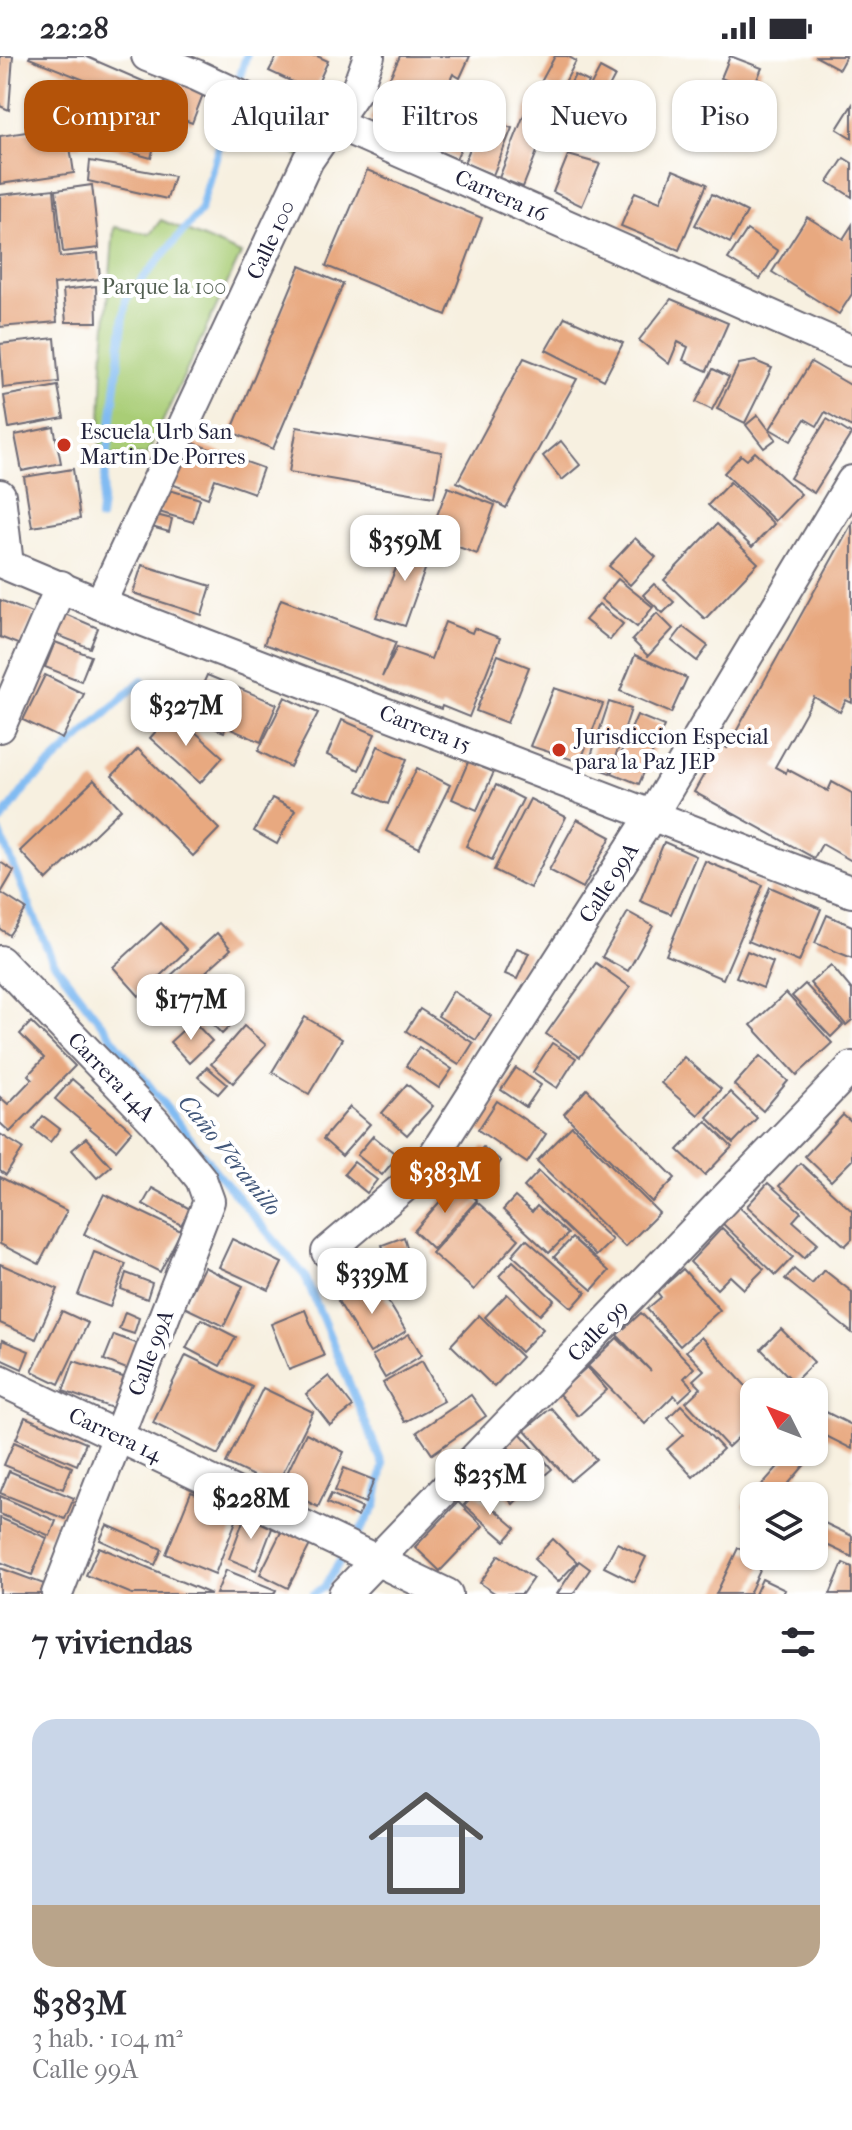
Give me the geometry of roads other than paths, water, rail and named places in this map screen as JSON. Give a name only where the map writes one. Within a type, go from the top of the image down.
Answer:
[{"type":"street","name":"Carrera 16","points":[[147,56],[207,80]]},
{"type":"street","name":"Calle 100","points":[[357,89],[369,56]]},
{"type":"street","name":"Carrera 16","points":[[357,133],[852,351]]},
{"type":"street","name":"Calle 100","points":[[100,604],[314,152]]},
{"type":"street","name":"Calle 99A","points":[[327,1252],[425,1169],[652,815],[852,481]]},
{"type":"street","points":[[0,495],[4,563]]},
{"type":"street","name":"Carrera 15","points":[[4,563],[100,604],[852,892]]},
{"type":"street","points":[[0,727],[61,586]]},
{"type":"street","name":"Carrera 14A","points":[[0,961],[155,1122],[201,1179],[209,1201]]},
{"type":"street","name":"Calle 99","points":[[344,1594],[369,1558],[852,1067]]},
{"type":"street","name":"Calle 99A","points":[[57,1594],[209,1201]]},
{"type":"street","name":"Carrera 14","points":[[0,1380],[447,1594]]},
{"type":"waterway","name":"Caño Veranillo","points":[[239,80],[246,56]]},
{"type":"waterway","name":"Caño Veranillo","points":[[100,518],[126,299],[200,211],[217,152]]},
{"type":"waterway","name":"Caño Veranillo","points":[[0,822],[26,787],[142,680]]},
{"type":"waterway","name":"Caño Veranillo","points":[[0,833],[52,960],[217,1173],[305,1276],[383,1465],[376,1505],[353,1542]]},
{"type":"waterway","name":"Caño Veranillo","points":[[313,1594],[324,1587],[345,1553]]},
{"type":"place","name":"Escuela Urb San Martin De Porres","points":[[64,445]]},
{"type":"place","name":"Jurisdiccion Especial para la Paz JEP","points":[[559,750]]},
{"type":"park label","name":"Parque la 100","points":[[164,287]]}]
